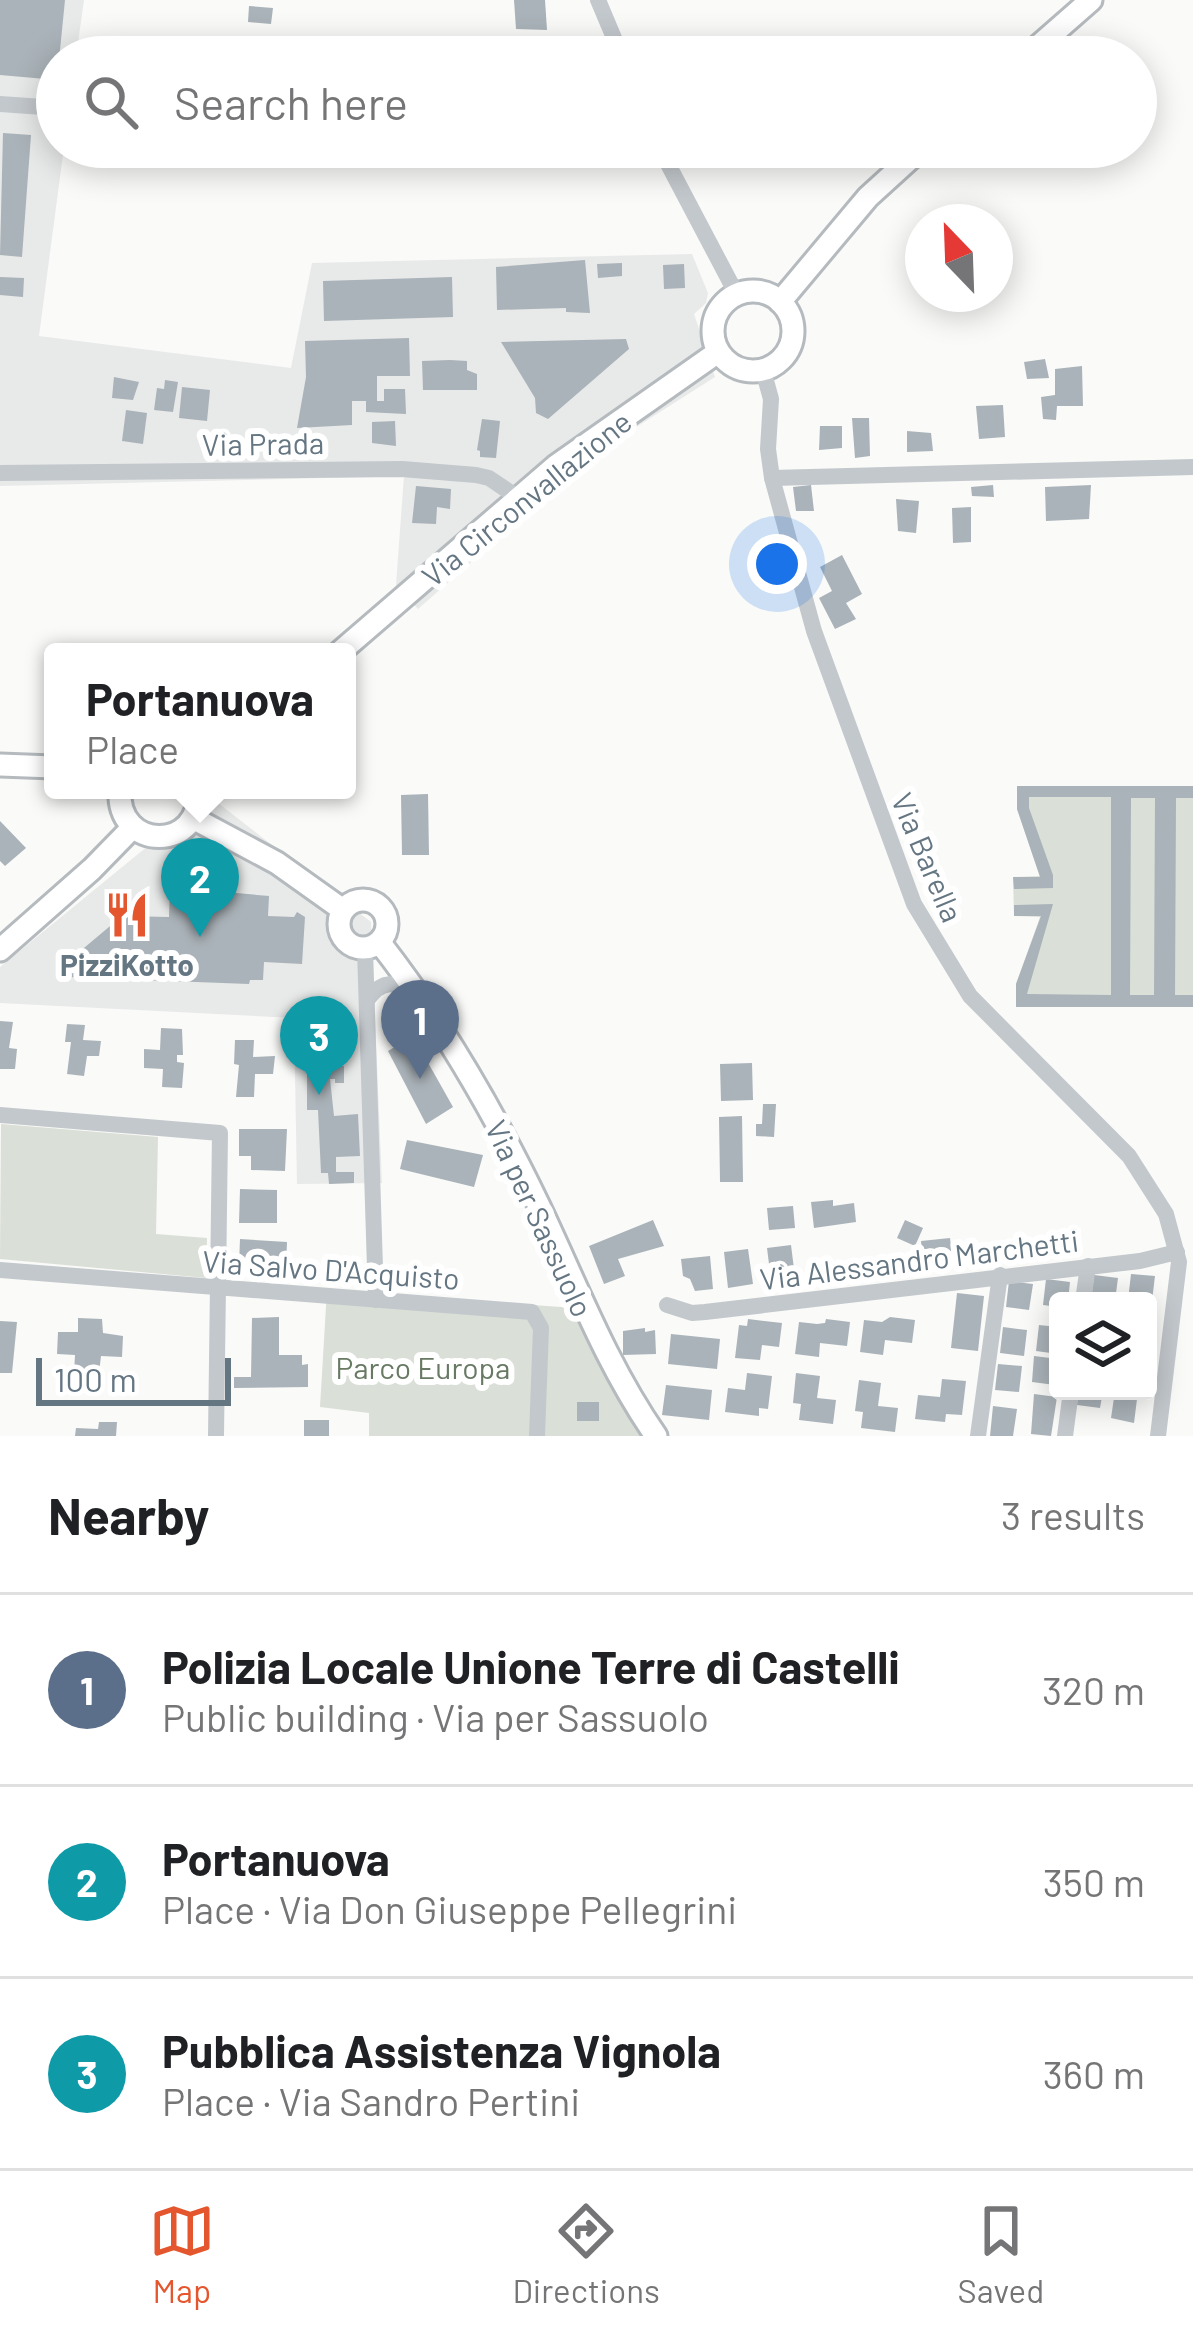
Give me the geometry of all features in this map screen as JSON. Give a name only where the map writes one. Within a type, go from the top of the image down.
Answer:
[{"type":"main road","points":[[1050,36],[1090,0]]},
{"type":"main road","points":[[780,302],[868,197],[900,168]]},
{"type":"main road","points":[[754,291],[780,302],[788,311],[793,334],[784,357],[764,370],[742,370],[718,352],[713,340],[716,316],[737,295],[754,291]]},
{"type":"main road","name":"Via Circonvallazione","points":[[351,643],[577,449],[718,352]]},
{"type":"main road","points":[[0,765],[44,767]]},
{"type":"main road","points":[[121,799],[122,812],[133,827],[142,834],[165,837],[194,818],[197,799]]},
{"type":"main road","points":[[194,818],[260,852],[344,910]]},
{"type":"main road","points":[[0,950],[133,827]]},
{"type":"main road","points":[[361,900],[380,906],[388,924],[372,946],[351,945],[341,935],[344,910],[361,900]]},
{"type":"main road","name":"Via per Sassuolo","points":[[372,946],[442,1028],[536,1198],[604,1354],[656,1436]]},
{"type":"street","points":[[598,0],[613,36]]},
{"type":"street","points":[[0,104],[36,107]]},
{"type":"street","points":[[670,168],[737,295]]},
{"type":"street","name":"Via Barella","points":[[764,370],[771,399],[768,449],[772,478],[825,664],[929,933],[970,996],[1137,1166],[1163,1207],[1177,1252],[1174,1319],[1158,1436]]},
{"type":"street","points":[[772,478],[1193,467]]},
{"type":"street","name":"Via Prada","points":[[0,473],[402,470],[476,475],[520,499]]},
{"type":"street","points":[[372,946],[368,1000],[376,1300]]},
{"type":"street","points":[[368,1000],[379,986],[395,984],[426,1021],[442,1028]]},
{"type":"street","points":[[0,1115],[220,1133],[216,1436]]},
{"type":"street","name":"Via Alessandro Marchetti","points":[[668,1305],[705,1312],[1088,1267],[1177,1252]]},
{"type":"street","points":[[1084,1292],[1088,1267]]},
{"type":"street","name":"Via Salvo D'Acquisto","points":[[0,1270],[526,1311],[538,1319],[541,1328],[537,1436]]},
{"type":"street","points":[[978,1436],[1000,1276]]},
{"type":"street","points":[[1065,1436],[1070,1400]]},
{"type":"shaded area","points":[[0,0],[84,0],[79,36],[36,36],[36,168],[61,168],[39,336],[291,368],[312,263],[692,254],[708,293],[706,303],[694,314],[715,377],[594,454],[418,609],[396,585],[404,476],[0,486]]},
{"type":"shaded area","points":[[205,799],[213,799],[371,922],[382,1183],[297,1184],[294,1018],[0,1003],[0,967]]},
{"type":"green space","points":[[1017,786],[1193,786],[1193,1007],[1016,1007],[1016,984],[1040,917],[1014,916],[1013,877],[1040,876],[1017,809]]},
{"type":"green space","points":[[1,1124],[158,1137],[156,1234],[207,1238],[206,1278],[0,1259]]},
{"type":"green space","name":"Parco Europa","points":[[327,1290],[575,1308],[646,1436],[369,1436],[369,1413],[320,1407]]},
{"type":"building","points":[[0,0],[65,0],[61,36],[36,36],[36,78],[0,75]]},
{"type":"building","points":[[514,0],[545,0],[547,30],[516,29]]},
{"type":"building","points":[[249,6],[273,8],[271,24],[248,22]]},
{"type":"building","points":[[3,133],[31,135],[22,257],[0,255]]},
{"type":"building","points":[[585,260],[590,313],[566,312],[566,308],[497,310],[496,267]]},
{"type":"building","points":[[622,263],[622,276],[598,278],[597,264]]},
{"type":"building","points":[[684,264],[685,288],[664,289],[663,265]]},
{"type":"building","points":[[0,277],[24,278],[23,297],[0,295]]},
{"type":"building","points":[[452,277],[453,317],[324,321],[323,281]]},
{"type":"building","points":[[409,338],[410,376],[377,376],[377,401],[384,401],[384,389],[405,389],[406,414],[366,412],[366,401],[352,401],[352,425],[297,428],[306,377],[305,341]]},
{"type":"building","points":[[626,339],[629,349],[548,419],[536,413],[535,398],[501,342]]},
{"type":"building","points":[[1045,359],[1049,378],[1027,379],[1024,362]]},
{"type":"building","points":[[422,361],[467,361],[467,370],[477,374],[477,390],[423,390]]},
{"type":"building","points":[[1082,366],[1083,406],[1057,406],[1056,420],[1043,419],[1041,397],[1055,395],[1055,369]]},
{"type":"building","points":[[114,377],[139,382],[133,400],[112,398]]},
{"type":"building","points":[[165,380],[178,382],[173,412],[154,410],[157,388],[164,389]]},
{"type":"building","points":[[182,387],[210,390],[207,421],[179,418]]},
{"type":"building","points":[[1003,405],[1005,437],[979,439],[976,406]]},
{"type":"building","points":[[126,410],[147,413],[143,444],[122,441]]},
{"type":"building","points":[[852,418],[869,418],[870,456],[855,458]]},
{"type":"building","points":[[482,419],[500,421],[496,458],[480,457],[477,450]]},
{"type":"building","points":[[395,421],[396,446],[372,443],[372,422]]},
{"type":"building","points":[[820,426],[842,426],[842,448],[819,450]]},
{"type":"building","points":[[907,431],[931,433],[933,451],[907,452]]},
{"type":"building","points":[[811,485],[814,511],[796,511],[793,487]]},
{"type":"building","points":[[993,485],[994,497],[972,496],[971,487]]},
{"type":"building","points":[[1091,485],[1089,519],[1046,521],[1045,487]]},
{"type":"building","points":[[416,486],[451,489],[450,509],[437,507],[436,524],[412,523]]},
{"type":"building","points":[[896,499],[919,501],[916,533],[898,531]]},
{"type":"building","points":[[971,507],[971,542],[953,543],[952,508]]},
{"type":"building","points":[[842,555],[862,594],[846,603],[856,619],[835,629],[819,598],[832,591],[820,567]]},
{"type":"building","points":[[1017,786],[1193,786],[1193,798],[1176,798],[1175,995],[1193,995],[1193,1007],[1016,1007],[1016,984],[1041,916],[1014,916],[1014,905],[1053,904],[1027,994],[1111,995],[1111,797],[1029,797],[1053,888],[1014,889],[1013,877],[1040,877],[1017,809]],"holes":[[[1131,798],[1155,798],[1154,995],[1130,995]]]},
{"type":"building","points":[[428,794],[429,855],[402,855],[401,795]]},
{"type":"building","points":[[0,821],[26,848],[5,866],[0,861]]},
{"type":"building","points":[[170,887],[269,896],[268,916],[294,917],[297,912],[305,917],[302,964],[264,962],[263,980],[249,984],[64,977],[57,969],[78,958],[78,953],[122,916],[169,917]]},
{"type":"building","points":[[320,1013],[332,1014],[334,1066],[344,1066],[344,1083],[330,1079],[334,1116],[358,1114],[360,1156],[336,1157],[336,1172],[354,1172],[354,1183],[329,1184],[328,1173],[321,1173],[318,1110],[307,1110],[307,1046]]},
{"type":"building","points":[[0,1021],[13,1022],[9,1048],[17,1049],[15,1069],[0,1069]]},
{"type":"building","points":[[67,1024],[85,1025],[83,1040],[101,1041],[99,1056],[87,1056],[84,1076],[67,1074],[71,1042],[65,1042]]},
{"type":"building","points":[[161,1028],[182,1029],[183,1055],[177,1055],[177,1062],[184,1063],[182,1088],[162,1087],[163,1069],[144,1068],[144,1049],[160,1050]]},
{"type":"building","points":[[413,1036],[453,1107],[426,1124],[388,1051]]},
{"type":"building","points":[[235,1040],[254,1040],[253,1057],[275,1056],[273,1074],[255,1074],[254,1097],[236,1097]]},
{"type":"building","points":[[752,1063],[753,1100],[721,1101],[720,1064]]},
{"type":"building","points":[[763,1104],[776,1104],[774,1137],[756,1136]]},
{"type":"building","points":[[742,1116],[743,1182],[720,1182],[719,1117]]},
{"type":"building","points":[[239,1129],[287,1129],[285,1171],[251,1170],[251,1156],[239,1156]]},
{"type":"building","points":[[407,1140],[483,1155],[474,1187],[400,1169]]},
{"type":"building","points":[[240,1189],[277,1190],[277,1223],[239,1223]]},
{"type":"building","points":[[833,1200],[833,1206],[854,1203],[856,1222],[814,1228],[811,1202]]},
{"type":"building","points":[[793,1206],[795,1228],[769,1230],[767,1208]]},
{"type":"building","points":[[653,1220],[664,1246],[618,1259],[625,1276],[604,1284],[589,1246]]},
{"type":"building","points":[[905,1220],[923,1228],[915,1246],[897,1238]]},
{"type":"building","points":[[950,1238],[952,1258],[923,1261],[921,1241]]},
{"type":"building","points":[[240,1239],[287,1242],[286,1267],[239,1265]]},
{"type":"building","points":[[791,1245],[795,1277],[771,1280],[767,1248]]},
{"type":"building","points":[[748,1249],[753,1284],[728,1288],[724,1252]]},
{"type":"building","points":[[710,1256],[713,1289],[695,1291],[683,1276],[681,1259]]},
{"type":"building","points":[[1131,1274],[1155,1276],[1153,1292],[1129,1292]]},
{"type":"building","points":[[1094,1275],[1118,1278],[1116,1292],[1092,1292]]},
{"type":"building","points":[[1046,1279],[1070,1282],[1069,1292],[1049,1292],[1049,1306],[1043,1305]]},
{"type":"building","points":[[1009,1281],[1033,1284],[1029,1310],[1006,1307]]},
{"type":"building","points":[[957,1293],[984,1296],[978,1351],[951,1348]]},
{"type":"building","points":[[279,1317],[279,1355],[302,1355],[302,1365],[308,1364],[308,1387],[234,1388],[234,1377],[251,1377],[252,1318]]},
{"type":"building","points":[[890,1317],[915,1320],[912,1343],[885,1340],[883,1355],[860,1352],[864,1320],[882,1322]]},
{"type":"building","points":[[78,1318],[102,1319],[103,1333],[123,1336],[122,1357],[101,1356],[99,1373],[74,1373],[75,1355],[57,1354],[58,1332],[78,1332]]},
{"type":"building","points":[[748,1319],[782,1323],[779,1347],[762,1345],[760,1360],[735,1358],[739,1325],[747,1326]]},
{"type":"building","points":[[826,1319],[850,1322],[847,1346],[820,1343],[819,1357],[795,1354],[799,1322],[817,1324]]},
{"type":"building","points":[[0,1321],[17,1322],[12,1373],[0,1373]]},
{"type":"building","points":[[1039,1325],[1049,1326],[1049,1353],[1036,1351]]},
{"type":"building","points":[[1003,1327],[1027,1330],[1024,1356],[1000,1353]]},
{"type":"building","points":[[645,1328],[645,1332],[655,1330],[656,1354],[623,1355],[623,1331]]},
{"type":"building","points":[[671,1334],[720,1339],[717,1369],[668,1364]]},
{"type":"building","points":[[1034,1356],[1049,1358],[1049,1384],[1032,1382]]},
{"type":"building","points":[[998,1364],[1022,1366],[1019,1392],[995,1390]]},
{"type":"building","points":[[747,1373],[772,1376],[768,1409],[759,1408],[759,1416],[725,1412],[728,1388],[745,1390]]},
{"type":"building","points":[[796,1373],[820,1376],[817,1398],[836,1400],[833,1424],[799,1420],[801,1404],[793,1403]]},
{"type":"building","points":[[942,1379],[966,1381],[962,1415],[946,1414],[945,1422],[915,1419],[918,1395],[940,1397]]},
{"type":"building","points":[[859,1380],[881,1383],[878,1406],[898,1408],[895,1432],[861,1428],[863,1412],[855,1411]]},
{"type":"building","points":[[666,1385],[712,1390],[709,1420],[662,1415]]},
{"type":"building","points":[[1034,1394],[1057,1400],[1051,1436],[1031,1434]]},
{"type":"building","points":[[1077,1400],[1101,1400],[1100,1408],[1077,1405]]},
{"type":"building","points":[[1114,1400],[1137,1400],[1134,1423],[1111,1418]]},
{"type":"building","points":[[577,1402],[599,1402],[599,1421],[577,1421]]},
{"type":"building","points":[[993,1406],[1017,1409],[1013,1436],[990,1436]]},
{"type":"building","points":[[304,1420],[329,1420],[329,1436],[304,1436]]},
{"type":"building","points":[[99,1422],[117,1422],[116,1436],[75,1436],[76,1428],[98,1429]]},
{"type":"place","name":"PizziKotto","points":[[127,915]]},
{"type":"place","name":"Portanuova","points":[[200,937]]},
{"type":"place","name":"Polizia Locale Unione Terre di Castelli","points":[[420,1079]]},
{"type":"place","name":"Pubblica Assistenza Vignola","points":[[319,1095]]}]
